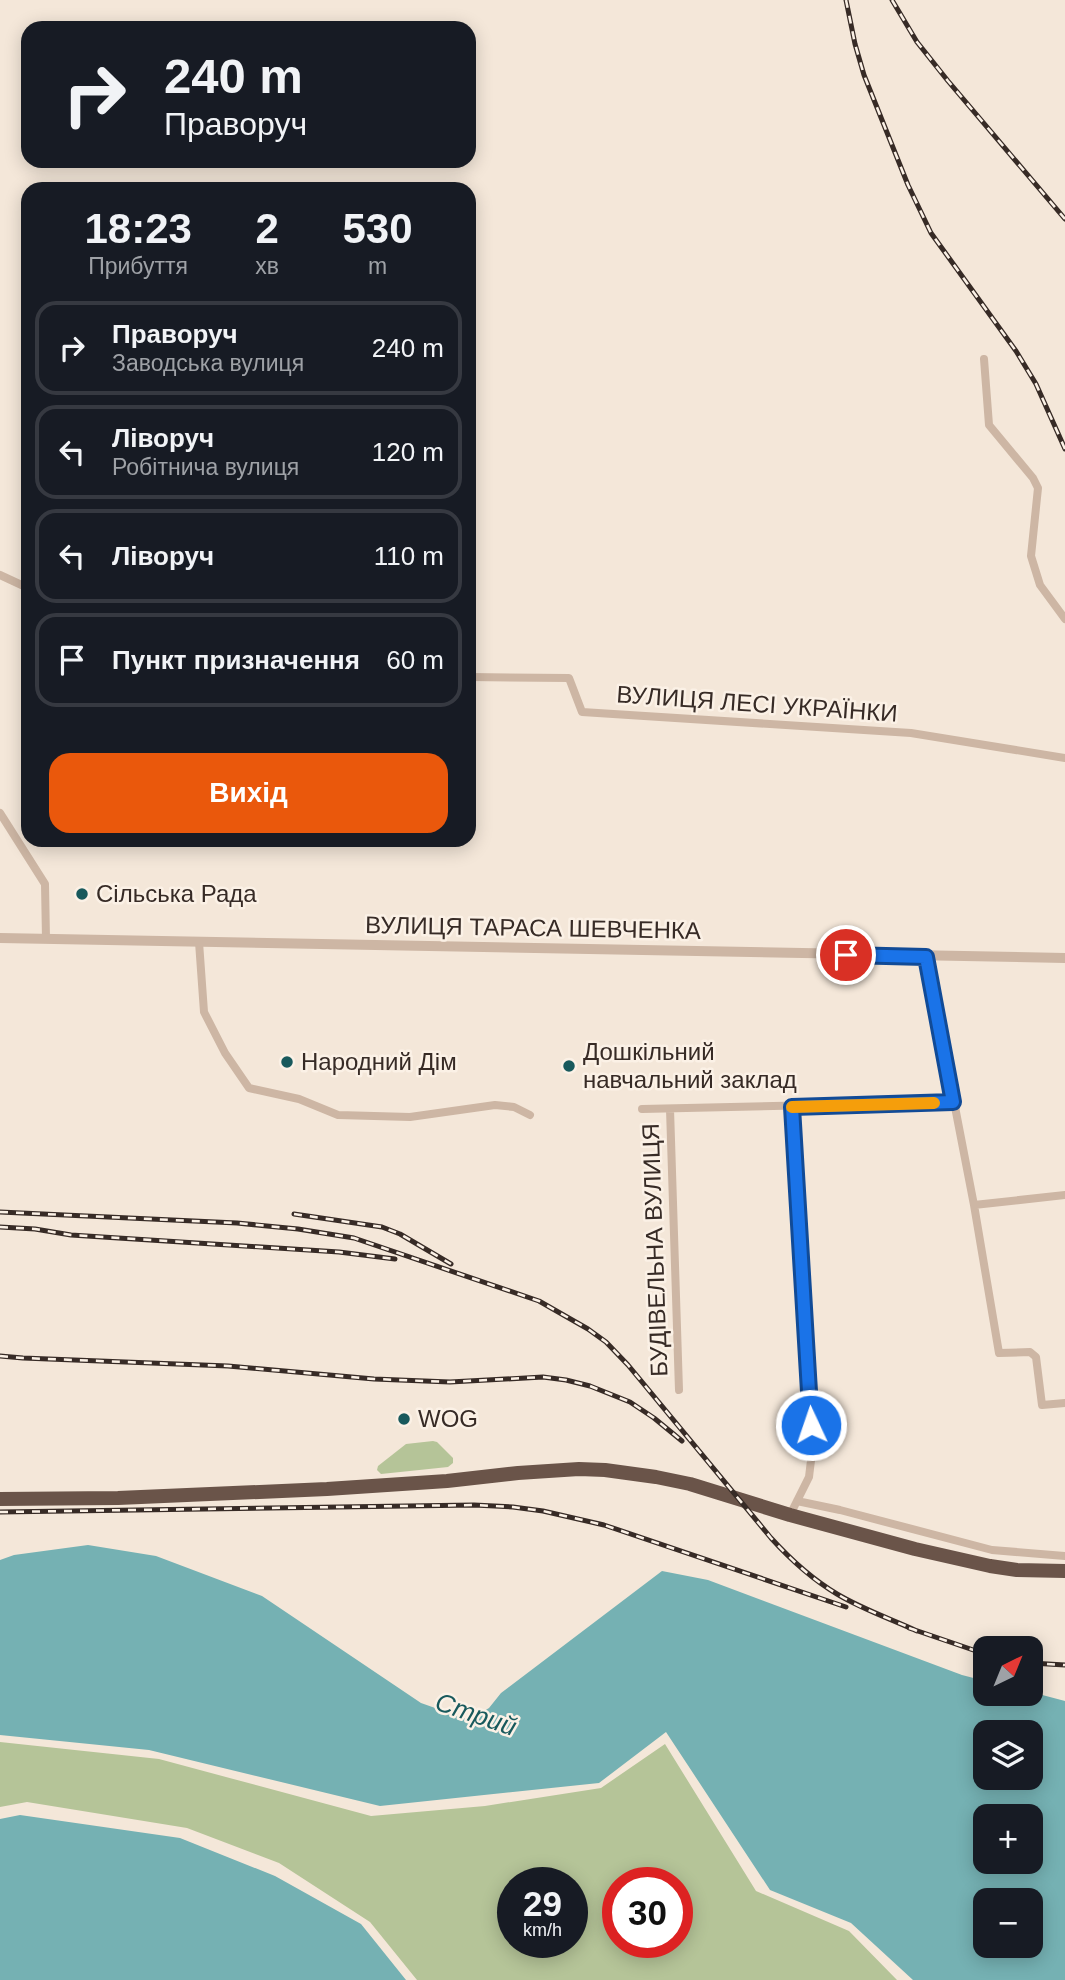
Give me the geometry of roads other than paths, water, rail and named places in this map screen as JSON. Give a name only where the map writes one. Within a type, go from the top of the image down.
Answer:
[{"type":"highway","points":[[0,1499],[118,1498],[327,1489],[579,1469],[630,1473],[690,1484],[790,1515],[990,1566],[1017,1570],[1065,1571]]},
{"type":"street","points":[[984,359],[989,425],[1033,478],[1038,488],[1031,556],[1040,585],[1065,619]]},
{"type":"street","points":[[0,575],[21,585]]},
{"type":"street","name":"ВУЛИЦЯ ЛЕСІ УКРАЇНКИ","points":[[476,677],[569,678],[582,712],[911,733],[1065,758]]},
{"type":"street","points":[[0,813],[21,845]]},
{"type":"street","points":[[22,847],[46,884],[46,939]]},
{"type":"street","name":"ВУЛИЦЯ ТАРАСА ШЕВЧЕНКА","points":[[0,938],[1065,958]]},
{"type":"street","points":[[199,942],[204,1012],[225,1053],[250,1088],[299,1099],[338,1115],[410,1117],[495,1105],[514,1107],[530,1115]]},
{"type":"street","points":[[926,957],[974,1205],[999,1353],[1030,1352],[1036,1357],[1042,1405],[1065,1404]]},
{"type":"street","points":[[642,1109],[953,1102]]},
{"type":"street","points":[[790,1515],[809,1477],[812,1452],[792,1107]]},
{"type":"street","name":"БУДІВЕЛЬНА ВУЛИЦЯ","points":[[670,1109],[679,1390]]},
{"type":"street","points":[[974,1205],[1065,1195]]},
{"type":"street","points":[[797,1501],[992,1550],[1065,1556]]},
{"type":"water","points":[[88,1545],[156,1556],[262,1596],[421,1703],[469,1720],[489,1708],[501,1693],[662,1571],[708,1580],[973,1678],[973,1706],[1043,1706],[1043,1695],[1065,1701],[1065,1980],[913,1980],[851,1923],[770,1890],[666,1732],[599,1783],[380,1806],[149,1750],[0,1735],[0,1560],[14,1555]]},
{"type":"water","points":[[20,1815],[180,1838],[275,1876],[361,1924],[406,1980],[0,1980],[0,1819]]},
{"type":"railway","points":[[846,0],[864,75],[908,185],[931,233],[1016,351],[1036,384],[1065,449]]},
{"type":"railway","points":[[892,0],[917,42],[1065,219]]},
{"type":"railway","points":[[0,1212],[237,1223],[354,1238],[539,1301],[606,1342],[771,1538],[802,1569],[847,1599],[917,1631]]},
{"type":"railway","points":[[294,1214],[382,1227],[400,1234],[451,1264]]},
{"type":"railway","points":[[0,1227],[71,1235],[339,1252],[395,1259]]},
{"type":"railway","points":[[0,1356],[228,1366],[374,1379],[450,1382],[543,1377],[590,1386],[630,1402],[682,1441]]},
{"type":"railway","points":[[0,1512],[474,1505],[513,1507],[604,1525],[846,1607]]},
{"type":"railway","points":[[909,1628],[973,1650]]},
{"type":"railway","points":[[1043,1664],[1065,1665]]},
{"type":"place","name":"Сільська Рада","points":[[82,894]]},
{"type":"place","name":"Народний Дім","points":[[287,1062]]},
{"type":"place","name":"Дошкільний навчальний заклад","points":[[569,1066]]},
{"type":"place","name":"WOG","points":[[404,1419]]},
{"type":"water label","name":"Стрий","points":[[476,1714]]}]
